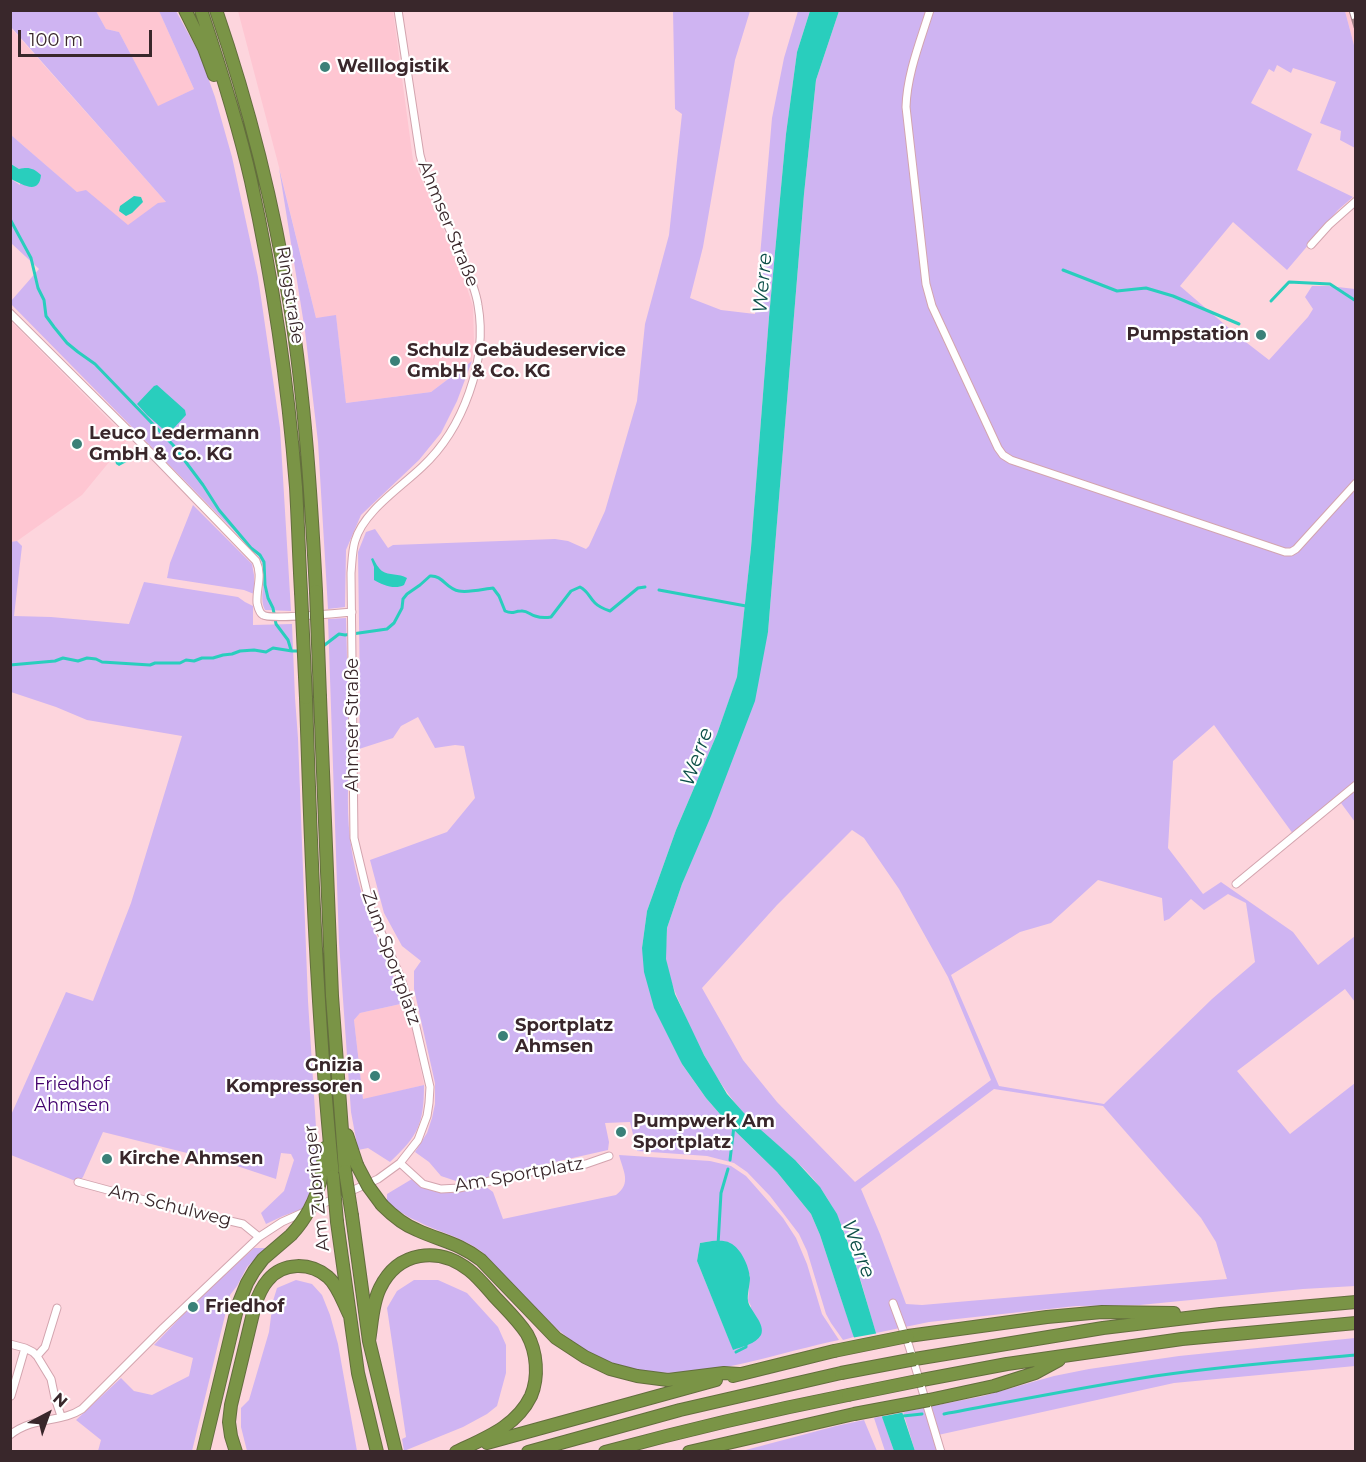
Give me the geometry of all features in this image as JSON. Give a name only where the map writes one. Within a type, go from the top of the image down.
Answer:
[{"type":"highway","points":[[185,10],[204,48],[225,106],[238,129]]},
{"type":"highway","name":"Ringstraße","points":[[201,10],[238,129],[251,180],[270,276],[285,381],[296,486],[306,698]]},
{"type":"highway","name":"Ringstraße","points":[[216,10],[248,109],[265,179],[290,306],[311,494],[320,697]]},
{"type":"highway","points":[[223,10],[228,25],[225,37]]},
{"type":"highway","name":"Am Zubringer","points":[[320,697],[332,996],[345,1171],[369,1341],[396,1452]]},
{"type":"highway","name":"Am Zubringer","points":[[306,698],[316,956],[328,1124],[327,1177],[337,1222],[358,1373],[377,1452]]},
{"type":"highway","points":[[341,1116],[357,1165],[368,1186],[382,1205],[416,1230],[470,1251],[556,1338],[585,1358],[610,1369],[636,1376],[668,1380],[724,1373],[739,1374]]},
{"type":"highway","points":[[203,1452],[238,1305],[247,1282],[263,1259],[299,1226],[327,1177]]},
{"type":"highway","points":[[369,1341],[374,1306],[380,1288],[388,1275],[397,1266],[411,1258],[426,1255],[443,1256],[470,1270],[515,1318],[527,1334],[533,1350],[536,1368],[531,1395],[512,1422],[500,1431],[456,1452]]},
{"type":"highway","points":[[236,1452],[229,1422],[231,1405],[255,1305],[261,1290],[269,1279],[278,1271],[293,1266],[304,1265],[316,1269],[335,1285],[349,1314]]},
{"type":"highway","points":[[528,1452],[680,1410],[841,1373],[915,1359],[1103,1328],[1220,1314],[1356,1302]]},
{"type":"highway","points":[[456,1452],[739,1374],[908,1336],[1102,1312],[1220,1314]]},
{"type":"highway","points":[[605,1452],[788,1407],[1007,1364],[1182,1339],[1356,1323]]},
{"type":"highway","points":[[689,1452],[855,1414],[994,1386],[1035,1373],[1068,1356]]},
{"type":"highway","points":[[708,1452],[727,1442]]},
{"type":"street","name":"Ahmser Straße","points":[[354,838],[351,573],[354,542],[364,520],[424,465],[453,427],[472,386],[479,342],[478,304],[472,283],[425,173],[420,155],[398,10]]},
{"type":"street","points":[[930,10],[906,92],[926,284],[932,306],[1003,455],[1285,552],[1296,549],[1356,483]]},
{"type":"street","points":[[1311,245],[1356,201]]},
{"type":"street","points":[[10,313],[256,561],[260,568],[257,602],[260,613],[266,616],[352,615]]},
{"type":"street","points":[[1236,884],[1356,785]]},
{"type":"street","name":"Zum Sportplatz","points":[[10,1435],[30,1423],[72,1414],[82,1409],[259,1237],[282,1222],[378,1179],[400,1163],[423,1130],[430,1087],[413,1014],[400,976],[371,909],[354,838]]},
{"type":"street","name":"Am Sportplatz","points":[[400,1163],[423,1184],[441,1189],[459,1188],[539,1170],[586,1164],[609,1156]]},
{"type":"street","name":"Am Schulweg","points":[[78,1182],[243,1224],[259,1237]]},
{"type":"street","points":[[893,1303],[909,1346],[941,1452]]},
{"type":"street","points":[[37,1356],[45,1347],[57,1308]]},
{"type":"street","points":[[10,1344],[26,1348],[37,1356],[51,1379],[61,1416]]},
{"type":"street","points":[[11,1396],[26,1348]]},
{"type":"shaded area","points":[[96,11],[159,11],[194,89],[158,107],[119,32],[106,29]]},
{"type":"shaded area","points":[[238,11],[393,11],[413,160],[459,264],[473,306],[472,361],[431,392],[346,403],[336,316],[316,318]]},
{"type":"shaded area","points":[[810,11],[839,11],[816,80],[804,194],[768,632],[755,701],[682,884],[667,928],[666,959],[675,994],[704,1055],[727,1094],[752,1122],[795,1160],[820,1187],[837,1214],[854,1259],[915,1451],[894,1451],[811,1214],[777,1172],[733,1129],[706,1098],[682,1064],[654,1008],[644,972],[642,948],[647,911],[676,830],[717,734],[737,677],[751,548],[786,134],[797,52]]},
{"type":"shaded area","points":[[1345,11],[1355,11],[1355,49]]},
{"type":"shaded area","points":[[10,27],[166,202],[130,238],[11,135]]},
{"type":"shaded area","points":[[11,164],[19,169],[31,169],[38,173],[41,175],[40,181],[34,187],[29,187],[11,179]]},
{"type":"shaded area","points":[[134,196],[141,197],[143,202],[126,216],[119,211],[120,206]]},
{"type":"shaded area","points":[[10,320],[128,439],[82,495],[17,541],[11,542]]},
{"type":"shaded area","points":[[157,385],[185,410],[186,415],[173,429],[164,430],[137,404]]},
{"type":"shaded area","points":[[123,449],[129,449],[133,456],[132,459],[119,466],[115,460]]},
{"type":"shaded area","points":[[373,558],[382,571],[407,578],[404,585],[393,587],[374,580],[374,567],[371,559]]},
{"type":"shaded area","points":[[405,1003],[424,1085],[363,1100],[354,1020],[360,1013]]},
{"type":"shaded area","points":[[723,1241],[734,1245],[744,1258],[750,1278],[748,1301],[760,1322],[762,1331],[756,1341],[733,1350],[697,1261],[700,1243]]},
{"type":"green space","points":[[11,11],[96,11],[106,29],[119,32],[158,106],[194,89],[159,11],[176,11],[199,53],[215,97],[232,157],[258,277],[280,428],[291,611],[265,610],[262,599],[264,569],[257,554],[11,304],[11,301],[39,269],[11,243],[11,179],[20,185],[19,169],[11,164],[11,135],[77,192],[86,190],[128,225],[158,203],[166,202],[11,27]]},
{"type":"green space","points":[[673,11],[750,11],[735,60],[703,247],[690,298],[721,310],[755,314],[772,118],[784,58],[798,11],[810,11],[797,52],[786,134],[751,548],[737,678],[717,734],[676,830],[647,911],[642,948],[682,1064],[706,1098],[733,1129],[777,1172],[811,1214],[854,1337],[843,1340],[826,1314],[807,1251],[799,1234],[770,1196],[747,1172],[734,1163],[707,1156],[637,1151],[630,1122],[605,1123],[609,1142],[608,1150],[462,1183],[441,1176],[429,1162],[415,1152],[427,1133],[435,1104],[435,1083],[414,989],[414,971],[421,961],[402,946],[384,913],[370,860],[447,832],[475,798],[464,746],[435,748],[418,717],[401,726],[393,738],[359,749],[358,552],[366,532],[375,529],[388,548],[393,545],[555,539],[568,541],[586,549],[589,546],[605,511],[637,401],[645,324],[669,235],[682,114],[675,109]]},
{"type":"green space","points":[[839,11],[1345,11],[1355,49],[1355,148],[1340,140],[1341,131],[1320,123],[1336,82],[1293,68],[1291,73],[1277,65],[1274,72],[1269,69],[1251,103],[1312,134],[1297,170],[1353,197],[1338,210],[1287,270],[1233,222],[1180,286],[1269,360],[1313,309],[1305,297],[1312,286],[1355,289],[1355,822],[1341,803],[1296,838],[1214,725],[1173,761],[1168,848],[1203,894],[1221,882],[1293,932],[1318,965],[1355,936],[1355,1002],[1345,989],[1237,1071],[1290,1134],[1355,1083],[1355,1286],[1140,1305],[1076,1306],[929,1322],[876,1333],[848,1240],[831,1205],[806,1171],[753,1123],[732,1099],[707,1061],[687,1020],[667,968],[667,928],[768,632],[804,194],[816,80]],"holes":[[[852,830],[864,838],[899,889],[948,977],[991,1080],[855,1182],[777,1102],[743,1060],[702,988],[777,905]],[[1098,880],[1162,898],[1164,921],[1191,899],[1204,910],[1228,894],[1246,903],[1255,962],[1212,999],[1104,1104],[999,1086],[951,975],[1020,932],[1051,923]],[[994,1089],[1103,1106],[1201,1218],[1216,1242],[1227,1279],[922,1305],[906,1304],[861,1189]]]},
{"type":"green space","points":[[279,168],[316,318],[336,315],[346,403],[431,392],[472,361],[457,401],[441,433],[419,460],[361,515],[346,550],[345,607],[328,609],[318,442],[305,331]]},
{"type":"green space","points":[[193,505],[252,564],[254,594],[244,590],[167,578],[170,563]]},
{"type":"green space","name":"Friedhof Ahmsen","points":[[17,541],[22,546],[14,616],[129,624],[144,582],[238,597],[253,606],[253,625],[292,624],[308,1001],[318,1159],[311,1190],[302,1209],[266,1224],[261,1213],[284,1191],[294,1160],[291,1154],[281,1153],[276,1179],[231,1164],[103,1132],[83,1177],[78,1182],[11,1155],[11,1115],[66,992],[93,1001],[131,903],[182,736],[87,720],[11,692],[10,542]]},
{"type":"green space","points":[[346,618],[348,801],[353,860],[364,902],[405,1003],[360,1013],[354,1020],[363,1099],[424,1085],[423,1110],[418,1128],[390,1162],[368,1148],[358,1150],[351,1112],[339,943],[328,619]]},
{"type":"green space","points":[[619,1155],[710,1161],[731,1166],[746,1176],[783,1218],[796,1238],[807,1264],[822,1314],[839,1340],[732,1366],[697,1371],[663,1373],[628,1368],[595,1355],[562,1333],[475,1247],[409,1217],[387,1201],[387,1194],[412,1179],[431,1190],[447,1193],[485,1186],[493,1192],[503,1219],[616,1195],[624,1186],[625,1181]],"holes":[[[712,1241],[750,1275],[748,1301],[751,1306],[733,1349],[697,1261],[700,1243]]]},
{"type":"green space","points":[[254,1248],[266,1248],[247,1267],[230,1295],[192,1451],[98,1451],[101,1440],[76,1420],[121,1378],[134,1391],[152,1395],[189,1376],[193,1358],[154,1345],[200,1297]]},
{"type":"green space","points":[[296,1280],[312,1284],[322,1295],[330,1315],[338,1344],[357,1451],[247,1451],[241,1427],[241,1408],[249,1400],[269,1332],[277,1288]]},
{"type":"green space","points":[[414,1280],[438,1280],[467,1293],[498,1327],[506,1345],[506,1373],[497,1406],[487,1414],[463,1427],[404,1451],[402,1439],[406,1437],[387,1308],[397,1291]]},
{"type":"green space","points":[[1355,1338],[1355,1366],[1174,1383],[938,1435],[944,1451],[915,1451],[903,1412],[983,1396],[1054,1376],[1089,1369],[1179,1356]]},
{"type":"green space","points":[[882,1416],[894,1451],[885,1451],[874,1418]]},
{"type":"green space","points":[[864,1420],[877,1451],[742,1451],[836,1426]]},
{"type":"pier","points":[[879,1333],[906,1412],[879,1417],[851,1338]]},
{"type":"waterway","points":[[10,219],[31,258],[38,288],[44,300],[46,316],[54,327],[67,343],[95,364],[173,445],[219,510],[251,548],[260,555],[264,562],[265,585],[276,624],[288,640],[291,650]]},
{"type":"waterway","points":[[1063,270],[1117,291],[1146,288],[1173,296],[1239,324]]},
{"type":"waterway","points":[[1271,301],[1289,282],[1330,284],[1356,301]]},
{"type":"waterway","points":[[322,647],[339,634],[387,629],[394,623],[407,594],[430,576],[438,578],[459,591],[493,588],[505,611],[512,613],[523,611],[543,618],[551,617],[571,591],[580,587],[593,601],[610,611],[638,588],[645,587]]},
{"type":"waterway","points":[[659,590],[746,606]]},
{"type":"waterway","points":[[10,665],[55,661],[63,658],[78,661],[87,658],[102,662],[150,665],[194,661],[240,651],[266,652],[273,648],[301,651]]},
{"type":"waterway","points":[[730,1160],[734,1126]]},
{"type":"waterway","points":[[718,1245],[721,1193],[728,1169]]},
{"type":"waterway","points":[[736,1352],[746,1347],[746,1342]]},
{"type":"waterway","points":[[944,1414],[1155,1376],[1356,1355]]},
{"type":"waterway","points":[[903,1416],[922,1414]]},
{"type":"railway","points":[[1351,10],[1356,27]]},
{"type":"place","name":"Welllogistik","points":[[325,67]]},
{"type":"place","name":"Pumpstation","points":[[1261,335]]},
{"type":"place","name":"Schulz Gebäudeservice GmbH & Co. KG","points":[[395,361]]},
{"type":"place","name":"Leuco Ledermann GmbH & Co. KG","points":[[77,444]]},
{"type":"place","name":"Sportplatz Ahmsen","points":[[503,1036]]},
{"type":"place","name":"Gnizia Kompressoren","points":[[375,1076]]},
{"type":"place","name":"Pumpwerk Am Sportplatz","points":[[621,1132]]},
{"type":"place","name":"Kirche Ahmsen","points":[[107,1159]]},
{"type":"place","name":"Friedhof","points":[[193,1307]]},
{"type":"water label","name":"Werre","points":[[763,283]]},
{"type":"water label","name":"Werre","points":[[697,757]]},
{"type":"water label","name":"Werre","points":[[858,1249]]}]
